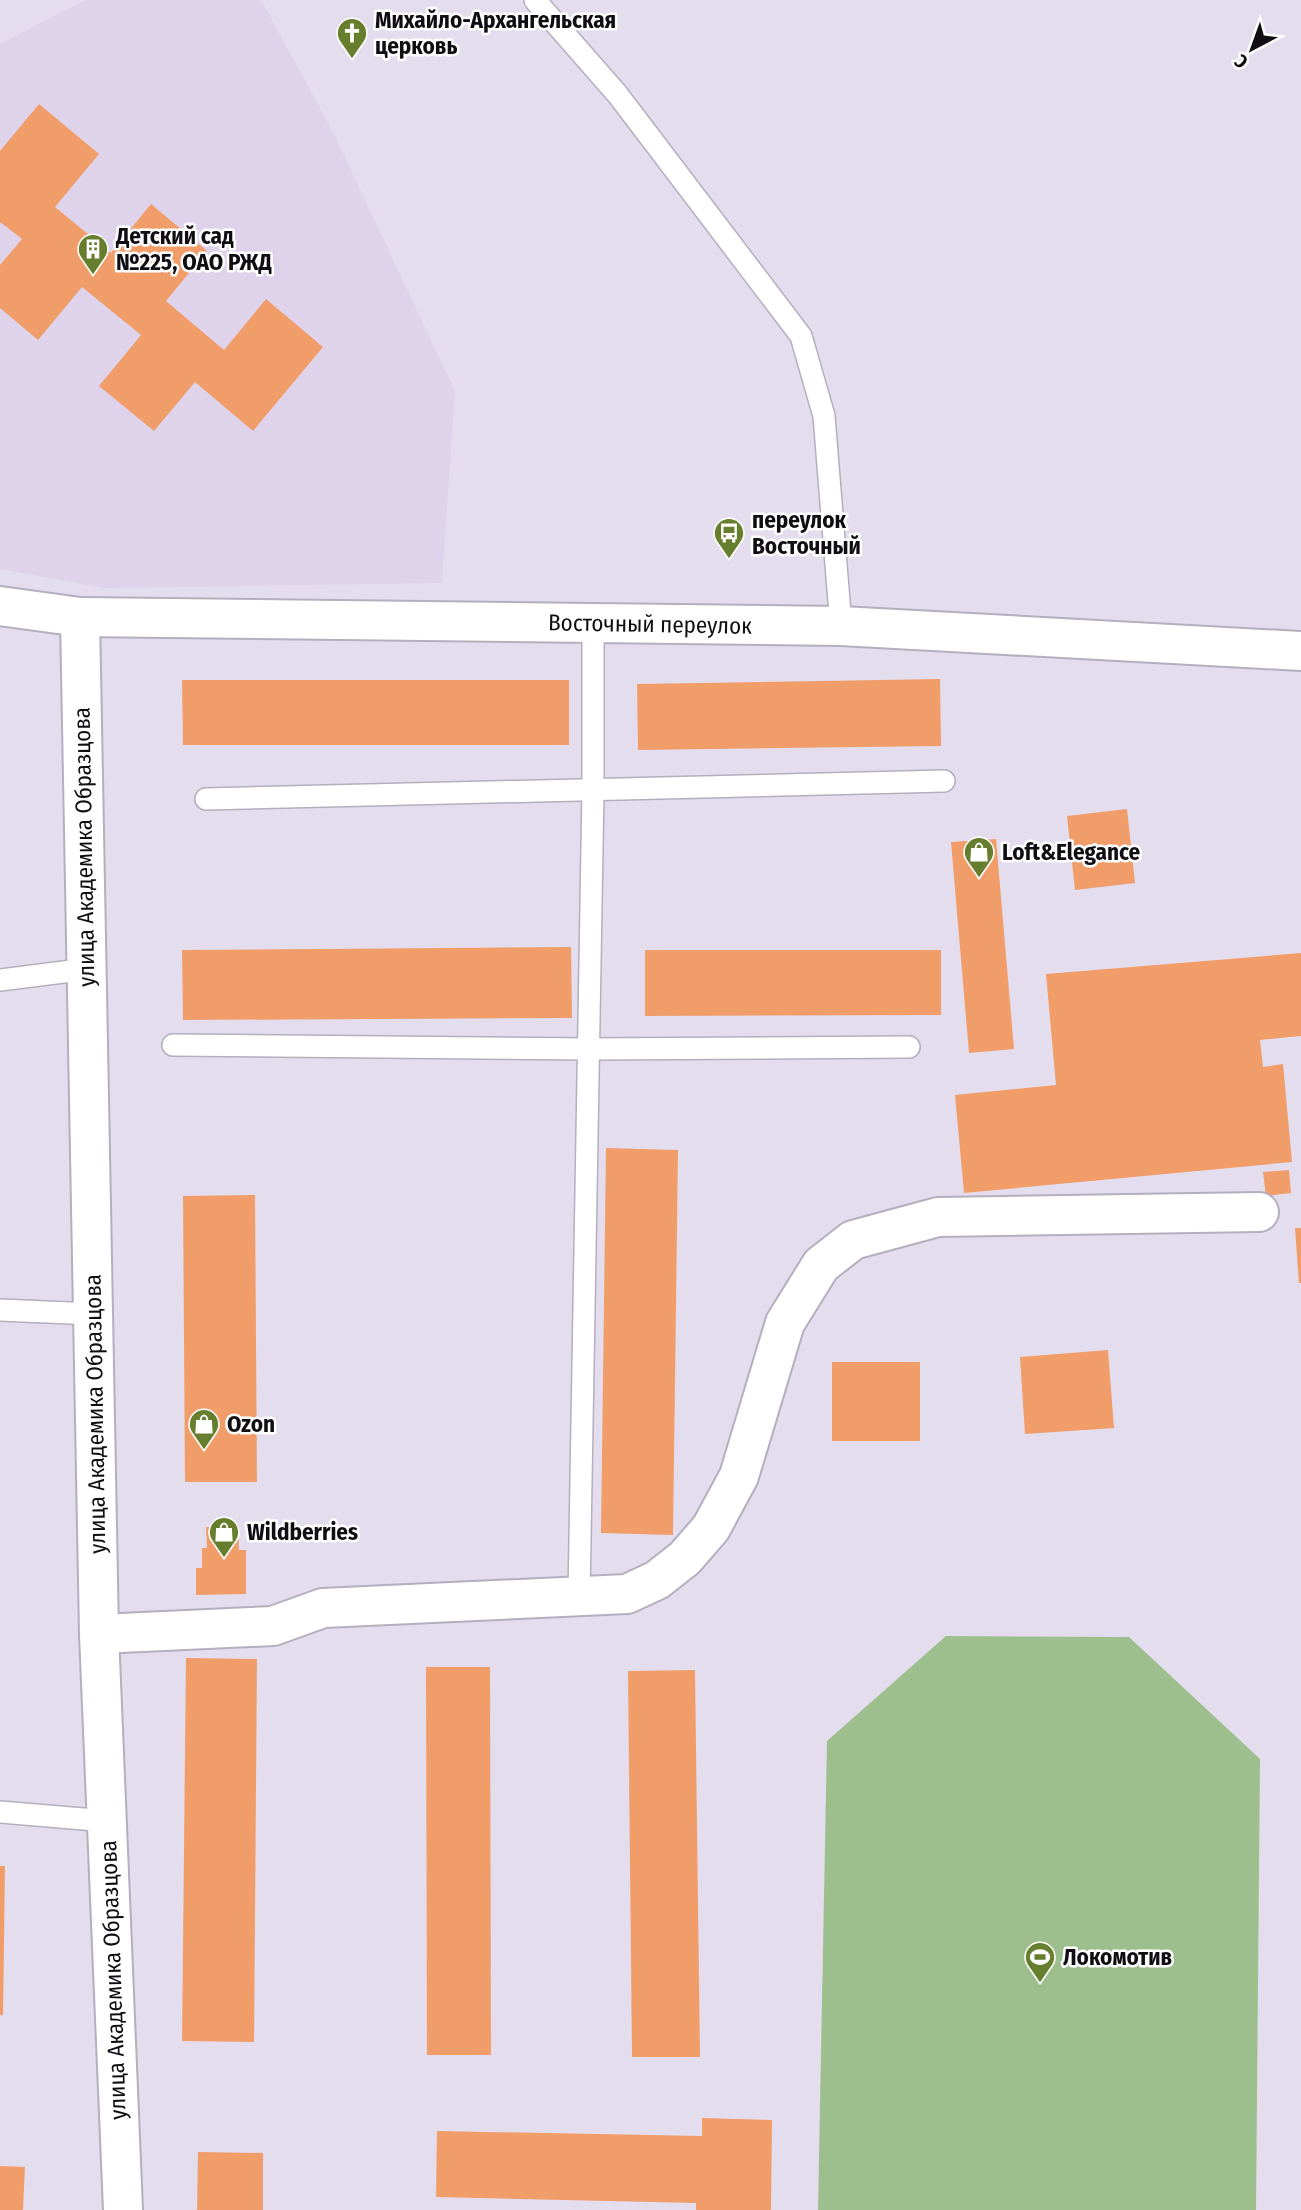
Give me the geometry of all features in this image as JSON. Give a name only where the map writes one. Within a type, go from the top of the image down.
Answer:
[{"type":"street","name":"Восточный переулок","points":[[0,606],[80,617],[841,626],[1301,651]]},
{"type":"street","name":"улица Академика Образцова","points":[[80,617],[99,1634],[123,2210]]},
{"type":"street","points":[[99,1634],[273,1626],[323,1608],[627,1594],[657,1580],[685,1558],[711,1528],[739,1476],[785,1323],[821,1265],[853,1240],[938,1217],[1259,1212]]},
{"type":"lane","points":[[535,0],[618,95],[801,336],[824,416],[841,626]]},
{"type":"lane","points":[[579,1596],[593,790],[593,624]]},
{"type":"lane","points":[[206,799],[944,781]]},
{"type":"lane","points":[[0,980],[87,969]]},
{"type":"lane","points":[[173,1045],[589,1049],[909,1047]]},
{"type":"lane","points":[[0,1310],[93,1314]]},
{"type":"lane","points":[[0,1812],[107,1821]]},
{"type":"shaded area","points":[[86,0],[258,0],[264,5],[335,136],[455,391],[442,583],[105,588],[0,569],[0,44]]},
{"type":"green space","name":"Локомотив","points":[[946,1636],[1129,1637],[1260,1759],[1256,2210],[818,2210],[827,1741]]},
{"type":"building","name":"Детский сад №225, ОАО РЖД","points":[[39,104],[99,154],[55,207],[111,253],[151,204],[207,251],[166,301],[224,350],[266,299],[323,347],[253,431],[195,382],[154,431],[99,386],[141,335],[82,287],[38,340],[0,308],[0,265],[22,239],[0,222],[0,151]]},
{"type":"building","points":[[940,679],[941,746],[638,750],[637,684]]},
{"type":"building","points":[[182,680],[569,680],[569,745],[183,745]]},
{"type":"building","points":[[1127,809],[1135,883],[1075,890],[1067,816]]},
{"type":"building","points":[[996,839],[1014,1049],[969,1053],[951,842]]},
{"type":"building","points":[[571,947],[572,1018],[183,1020],[182,950]]},
{"type":"building","points":[[645,950],[941,950],[941,1015],[645,1016]]},
{"type":"building","points":[[1301,953],[1301,1036],[1260,1040],[1263,1067],[1283,1064],[1292,1162],[964,1193],[955,1095],[1056,1085],[1046,974]]},
{"type":"building","points":[[606,1148],[678,1150],[673,1535],[601,1533]]},
{"type":"building","points":[[1289,1170],[1291,1193],[1266,1196],[1263,1172]]},
{"type":"building","points":[[255,1195],[257,1482],[185,1482],[183,1196]]},
{"type":"building","points":[[1295,1228],[1301,1228],[1301,1283],[1299,1283]]},
{"type":"building","points":[[1108,1350],[1114,1428],[1025,1434],[1020,1357]]},
{"type":"building","points":[[832,1362],[920,1362],[920,1441],[832,1441]]},
{"type":"building","name":"Wildberries","points":[[238,1526],[239,1550],[246,1550],[246,1594],[196,1595],[196,1568],[202,1568],[202,1548],[207,1548],[206,1527]]},
{"type":"building","points":[[186,1658],[257,1659],[254,2042],[182,2041]]},
{"type":"building","points":[[426,1667],[490,1667],[491,2055],[427,2055]]},
{"type":"building","points":[[695,1670],[700,2057],[632,2057],[628,1671]]},
{"type":"building","points":[[0,1866],[5,1866],[3,2015],[0,2015]]},
{"type":"building","points":[[702,2118],[772,2120],[771,2210],[696,2210],[696,2203],[436,2197],[437,2131],[702,2136]]},
{"type":"building","points":[[198,2152],[263,2153],[263,2210],[197,2210]]},
{"type":"building","points":[[0,2166],[25,2167],[23,2210],[0,2210]]},
{"type":"place","name":"Михайло-Архангельская церковь","points":[[352,60]]},
{"type":"place","name":"Детский сад №225, ОАО РЖД","points":[[93,276]]},
{"type":"place","name":"переулок Восточный","points":[[729,560]]},
{"type":"place","name":"Loft&Elegance","points":[[979,879]]},
{"type":"place","name":"Ozon","points":[[204,1451]]},
{"type":"place","name":"Wildberries","points":[[224,1559]]},
{"type":"place","name":"Локомотив","points":[[1040,1984]]}]
